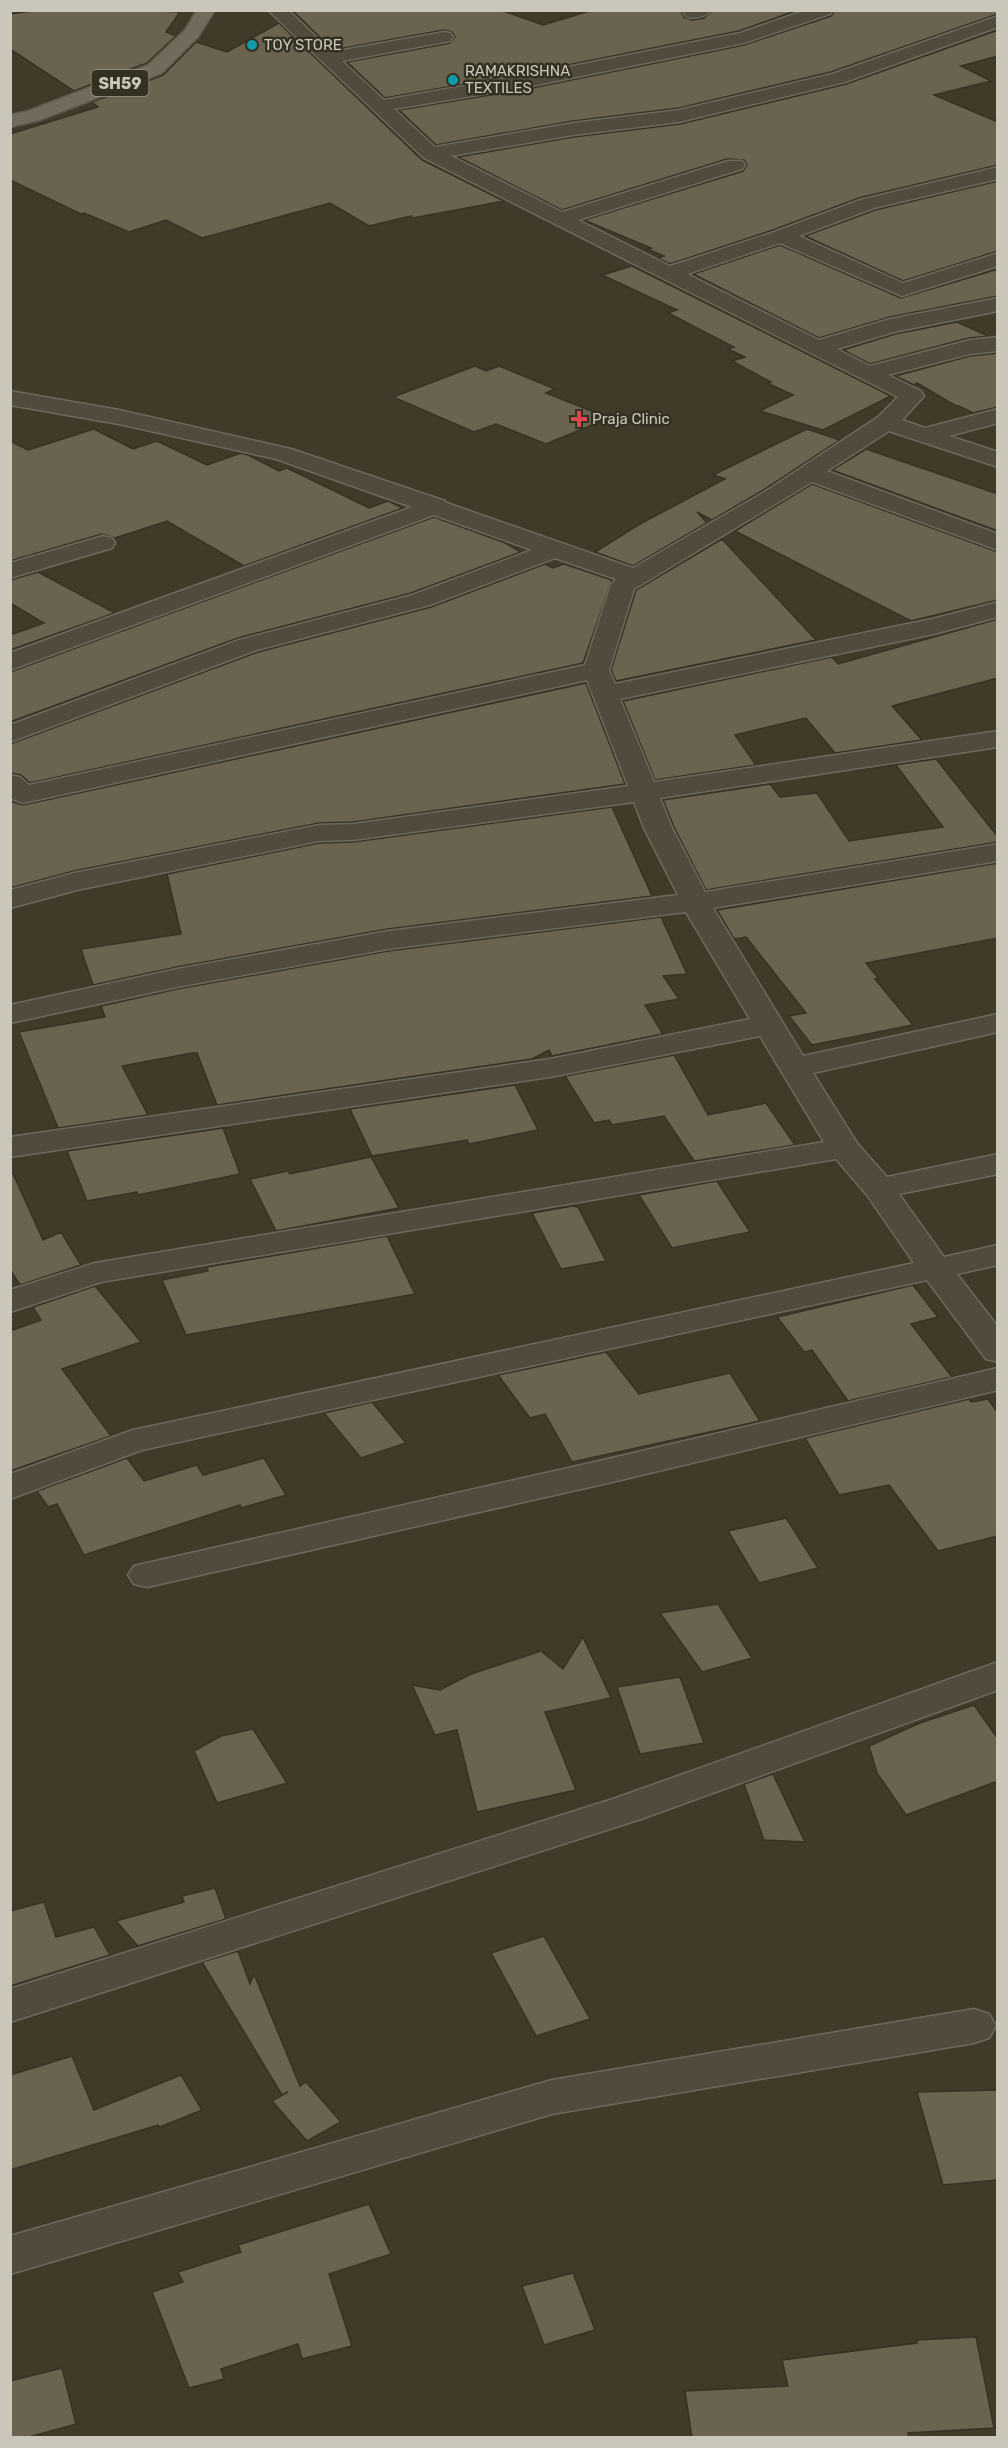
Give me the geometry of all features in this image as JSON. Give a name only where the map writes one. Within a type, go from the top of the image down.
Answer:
[{"type":"main road","name":"SH59","points":[[10,121],[33,116],[155,69],[192,33],[206,10]]},
{"type":"street","points":[[277,10],[431,154],[913,396],[886,422],[774,496],[622,585],[600,682],[658,828],[695,902],[767,1025],[796,1067],[844,1148],[879,1188],[934,1268],[998,1350]]},
{"type":"street","points":[[380,106],[532,80],[744,38],[824,10]]},
{"type":"street","points":[[431,154],[573,129],[679,116],[838,78],[998,21]]},
{"type":"street","points":[[328,58],[444,37]]},
{"type":"street","points":[[560,219],[735,165]]},
{"type":"street","points":[[669,273],[781,236],[867,204],[998,173]]},
{"type":"street","points":[[781,236],[902,290],[998,259]]},
{"type":"street","points":[[817,348],[890,326],[998,304]]},
{"type":"street","points":[[867,373],[970,347],[998,344]]},
{"type":"street","points":[[10,398],[118,417],[283,454],[437,506],[634,577]]},
{"type":"street","points":[[924,435],[998,416]]},
{"type":"street","points":[[886,422],[998,460]]},
{"type":"street","points":[[810,472],[998,543]]},
{"type":"street","points":[[10,662],[437,506]]},
{"type":"street","points":[[10,571],[103,543]]},
{"type":"street","points":[[10,735],[248,645],[421,600],[556,549]]},
{"type":"street","points":[[15,793],[600,682],[934,626],[998,609]]},
{"type":"street","points":[[10,899],[74,882],[319,833],[353,832],[644,792],[998,739]]},
{"type":"street","points":[[10,1014],[177,978],[388,940],[695,902],[998,852]]},
{"type":"street","points":[[796,1067],[998,1023]]},
{"type":"street","points":[[10,1147],[550,1068],[767,1025]]},
{"type":"street","points":[[10,1302],[95,1273],[844,1148]]},
{"type":"street","points":[[879,1188],[998,1164]]},
{"type":"street","points":[[10,1486],[134,1441],[998,1255]]},
{"type":"street","points":[[147,1575],[597,1474],[998,1379]]},
{"type":"street","points":[[10,2007],[627,1809],[998,1675]]},
{"type":"street","points":[[10,2255],[552,2097],[974,2026]]},
{"type":"building","points":[[41,10],[180,12],[166,32],[176,36],[147,63],[74,91],[10,49],[10,14]]},
{"type":"building","points":[[292,10],[500,10],[543,25],[593,10],[683,10],[685,18],[693,20],[704,18],[713,10],[798,10],[739,31],[385,98],[347,62],[450,43],[455,37],[452,32],[444,30],[333,50]]},
{"type":"building","points":[[835,10],[998,10],[998,14],[831,72],[679,108],[573,121],[436,145],[399,110],[532,88],[744,45],[831,16]]},
{"type":"building","points":[[279,23],[422,160],[504,201],[413,218],[411,216],[369,226],[330,203],[202,238],[166,220],[129,232],[84,213],[81,214],[10,180],[10,134],[98,107],[92,102],[163,75],[196,42],[227,52]]},
{"type":"building","points":[[998,30],[998,56],[961,66],[991,81],[934,95],[998,122],[998,165],[859,198],[773,230],[670,264],[658,258],[664,256],[647,249],[651,248],[584,220],[743,171],[747,165],[744,160],[727,159],[562,210],[458,157],[573,137],[680,124],[846,84]]},
{"type":"building","points":[[998,181],[998,251],[903,281],[805,236],[875,210]]},
{"type":"building","points":[[780,245],[901,298],[998,269],[998,296],[890,317],[819,338],[693,274]]},
{"type":"building","points":[[632,266],[891,396],[823,430],[760,411],[793,395],[767,383],[771,382],[732,361],[745,357],[728,349],[734,347],[668,313],[677,310],[602,275]]},
{"type":"building","points":[[957,322],[988,336],[969,338],[870,364],[843,350],[895,334]]},
{"type":"building","points":[[998,353],[998,407],[973,413],[956,406],[917,383],[914,385],[895,376],[970,356]]},
{"type":"building","points":[[475,366],[486,371],[499,366],[555,389],[546,393],[609,418],[546,444],[496,424],[474,432],[393,397]]},
{"type":"building","points":[[94,429],[133,449],[157,441],[207,465],[241,453],[279,471],[287,468],[369,508],[388,501],[403,508],[244,566],[167,521],[115,538],[102,534],[10,561],[10,441],[28,450]]},
{"type":"building","points":[[807,429],[840,440],[765,489],[712,520],[697,512],[707,523],[633,566],[595,552],[640,524],[725,479],[713,475]]},
{"type":"building","points":[[866,449],[998,494],[998,531],[832,470]]},
{"type":"building","points":[[812,484],[998,552],[998,600],[911,621],[735,531]]},
{"type":"building","points":[[434,517],[503,542],[521,552],[411,593],[238,638],[10,722],[10,672]]},
{"type":"building","points":[[722,539],[816,640],[616,681],[611,670],[636,590]]},
{"type":"building","points":[[545,564],[553,568],[564,564],[612,580],[583,663],[30,783],[21,775],[10,773],[10,744],[258,652],[431,607]]},
{"type":"building","points":[[38,572],[115,613],[10,650],[10,635],[44,623],[10,603],[10,580]]},
{"type":"building","points":[[998,619],[998,678],[892,706],[922,740],[835,753],[806,718],[735,735],[756,765],[655,780],[623,701],[832,657],[838,664]]},
{"type":"building","points":[[586,683],[625,784],[353,822],[319,823],[74,871],[10,888],[10,801],[23,805]]},
{"type":"building","points":[[936,759],[998,837],[998,842],[706,890],[663,800],[770,784],[780,797],[817,793],[849,841],[943,827],[896,765],[851,771]]},
{"type":"building","points":[[612,807],[652,896],[388,929],[177,967],[93,985],[81,949],[181,934],[167,874],[319,843],[353,842]]},
{"type":"building","points":[[998,863],[998,938],[866,963],[878,978],[875,979],[913,1025],[812,1045],[789,1016],[806,1013],[746,937],[734,939],[717,910]]},
{"type":"building","points":[[661,917],[687,974],[663,976],[679,999],[645,1005],[663,1034],[552,1056],[549,1050],[532,1059],[217,1105],[197,1053],[192,1053],[122,1066],[148,1115],[58,1128],[19,1032],[105,1017],[101,1006],[177,989],[388,951]]},
{"type":"building","points":[[674,1055],[708,1115],[766,1103],[795,1145],[694,1161],[664,1116],[612,1125],[609,1120],[594,1123],[565,1076]]},
{"type":"building","points":[[515,1085],[538,1130],[469,1144],[467,1140],[372,1156],[350,1109]]},
{"type":"building","points":[[223,1128],[240,1174],[138,1195],[137,1192],[87,1201],[67,1151]]},
{"type":"building","points":[[371,1157],[399,1208],[276,1231],[250,1179],[288,1171],[290,1174]]},
{"type":"building","points":[[10,1167],[43,1240],[61,1232],[81,1265],[20,1285],[10,1269]]},
{"type":"building","points":[[717,1181],[750,1232],[672,1248],[639,1195]]},
{"type":"building","points":[[578,1207],[606,1261],[561,1269],[532,1213]]},
{"type":"building","points":[[387,1236],[415,1294],[186,1335],[162,1280],[208,1271],[207,1267]]},
{"type":"building","points":[[913,1285],[938,1317],[911,1324],[952,1377],[848,1401],[812,1350],[804,1352],[777,1317]]},
{"type":"building","points":[[95,1286],[141,1342],[62,1369],[111,1436],[10,1471],[10,1331],[41,1320],[33,1307]]},
{"type":"building","points":[[606,1352],[639,1394],[730,1373],[760,1421],[572,1462],[545,1414],[530,1418],[498,1375]]},
{"type":"building","points":[[969,1399],[971,1402],[988,1399],[998,1413],[998,1536],[938,1551],[889,1485],[839,1495],[805,1438]]},
{"type":"building","points":[[372,1402],[406,1443],[361,1458],[324,1413]]},
{"type":"building","points":[[127,1458],[144,1481],[197,1465],[203,1475],[264,1458],[286,1495],[241,1508],[240,1505],[84,1555],[57,1504],[48,1507],[37,1491]]},
{"type":"building","points":[[786,1518],[818,1568],[759,1583],[728,1531]]},
{"type":"building","points":[[718,1604],[752,1658],[702,1672],[660,1613]]},
{"type":"building","points":[[583,1637],[611,1698],[545,1712],[576,1790],[477,1812],[457,1730],[435,1735],[412,1685],[440,1690],[471,1674],[541,1651],[563,1669]]},
{"type":"building","points":[[680,1677],[704,1743],[640,1754],[617,1687]]},
{"type":"building","points":[[974,1705],[998,1739],[998,1781],[906,1815],[877,1773],[869,1746],[920,1723]]},
{"type":"building","points":[[253,1729],[287,1783],[217,1803],[194,1751],[221,1736]]},
{"type":"building","points":[[773,1774],[805,1842],[764,1840],[744,1784]]},
{"type":"building","points":[[215,1888],[226,1919],[138,1946],[116,1921],[184,1902],[182,1896]]},
{"type":"building","points":[[44,1902],[56,1937],[94,1927],[110,1955],[10,1986],[10,1911]]},
{"type":"building","points":[[544,1936],[590,2019],[536,2036],[491,1953]]},
{"type":"building","points":[[238,1951],[250,1984],[254,1974],[300,2086],[306,2082],[341,2122],[307,2141],[272,2101],[288,2092],[282,2095],[202,1962]]},
{"type":"building","points":[[72,2056],[94,2110],[181,2075],[202,2110],[160,2127],[158,2125],[10,2170],[10,2075]]},
{"type":"building","points":[[998,2090],[998,2180],[943,2185],[917,2092]]},
{"type":"building","points":[[369,2204],[391,2254],[329,2274],[352,2346],[302,2359],[298,2344],[221,2369],[224,2379],[189,2388],[152,2292],[183,2282],[178,2272],[241,2252],[238,2245]]},
{"type":"building","points":[[573,2273],[595,2330],[544,2345],[522,2286]]},
{"type":"building","points":[[976,2337],[994,2428],[908,2433],[909,2438],[692,2438],[685,2391],[788,2386],[782,2360],[917,2343],[917,2340]]},
{"type":"building","points":[[62,2368],[76,2424],[26,2438],[10,2438],[10,2381]]},
{"type":"place","name":"TOY STORE","points":[[252,45]]},
{"type":"place","name":"RAMAKRISHNA TEXTILES","points":[[453,80]]},
{"type":"place","name":"Praja Clinic","points":[[579,419]]}]
